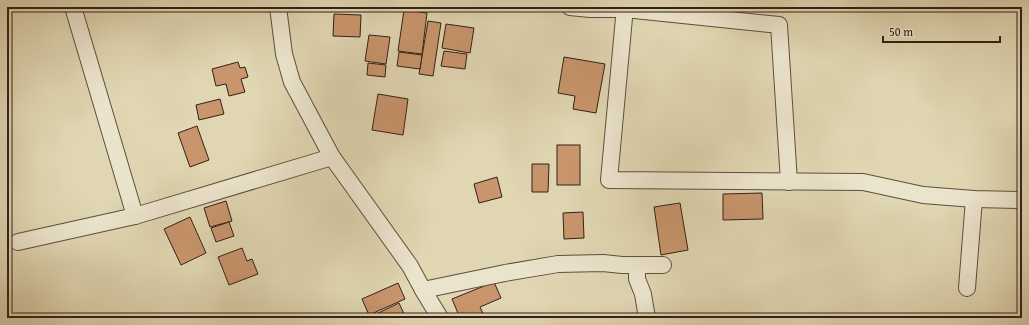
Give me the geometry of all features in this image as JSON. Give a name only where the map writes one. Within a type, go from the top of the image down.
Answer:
[{"type":"street","points":[[73,7],[135,216]]},
{"type":"street","points":[[278,7],[284,54],[292,82],[332,156],[410,266],[440,318]]},
{"type":"street","points":[[570,7],[590,9],[625,8],[779,25],[789,182]]},
{"type":"street","points":[[625,8],[609,180],[863,182],[923,195],[974,199],[1022,200]]},
{"type":"street","points":[[18,242],[135,216],[332,156]]},
{"type":"street","points":[[967,288],[974,199]]},
{"type":"street","points":[[423,290],[558,264],[603,263],[622,265],[663,265]]},
{"type":"street","points":[[637,265],[638,279],[643,294],[647,318]]},
{"type":"building","points":[[404,10],[427,13],[422,54],[398,51]]},
{"type":"building","points":[[334,14],[361,15],[360,37],[333,36]]},
{"type":"building","points":[[428,21],[441,23],[433,76],[419,74]]},
{"type":"building","points":[[446,24],[474,28],[470,53],[442,48]]},
{"type":"building","points":[[369,35],[390,37],[386,64],[365,61]]},
{"type":"building","points":[[444,51],[467,54],[465,69],[441,66]]},
{"type":"building","points":[[399,52],[422,55],[420,69],[397,66]]},
{"type":"building","points":[[564,57],[605,64],[596,113],[573,109],[575,96],[558,93]]},
{"type":"building","points":[[238,62],[240,68],[245,67],[248,77],[241,79],[245,92],[229,96],[226,84],[216,86],[212,69]]},
{"type":"building","points":[[368,63],[386,65],[385,77],[367,75]]},
{"type":"building","points":[[378,94],[408,99],[403,135],[372,130]]},
{"type":"building","points":[[220,99],[224,114],[199,120],[196,105]]},
{"type":"building","points":[[197,126],[209,160],[190,167],[178,133]]},
{"type":"building","points":[[557,145],[580,145],[580,185],[557,185]]},
{"type":"building","points":[[532,164],[549,164],[548,192],[532,192]]},
{"type":"building","points":[[497,177],[502,197],[479,203],[474,184]]},
{"type":"building","points":[[762,193],[763,219],[723,220],[723,194]]},
{"type":"building","points":[[226,201],[232,221],[210,227],[204,208]]},
{"type":"building","points":[[680,203],[688,250],[661,255],[654,207]]},
{"type":"building","points":[[583,212],[584,238],[564,239],[563,213]]},
{"type":"building","points":[[190,217],[206,253],[181,265],[164,229]]},
{"type":"building","points":[[229,222],[234,236],[216,242],[211,228]]},
{"type":"building","points":[[242,248],[247,261],[252,259],[258,274],[229,285],[218,257]]},
{"type":"building","points":[[494,282],[501,298],[480,307],[485,318],[460,318],[452,299]]},
{"type":"building","points":[[398,283],[405,299],[369,315],[362,299]]},
{"type":"building","points":[[399,303],[406,318],[368,318]]}]
